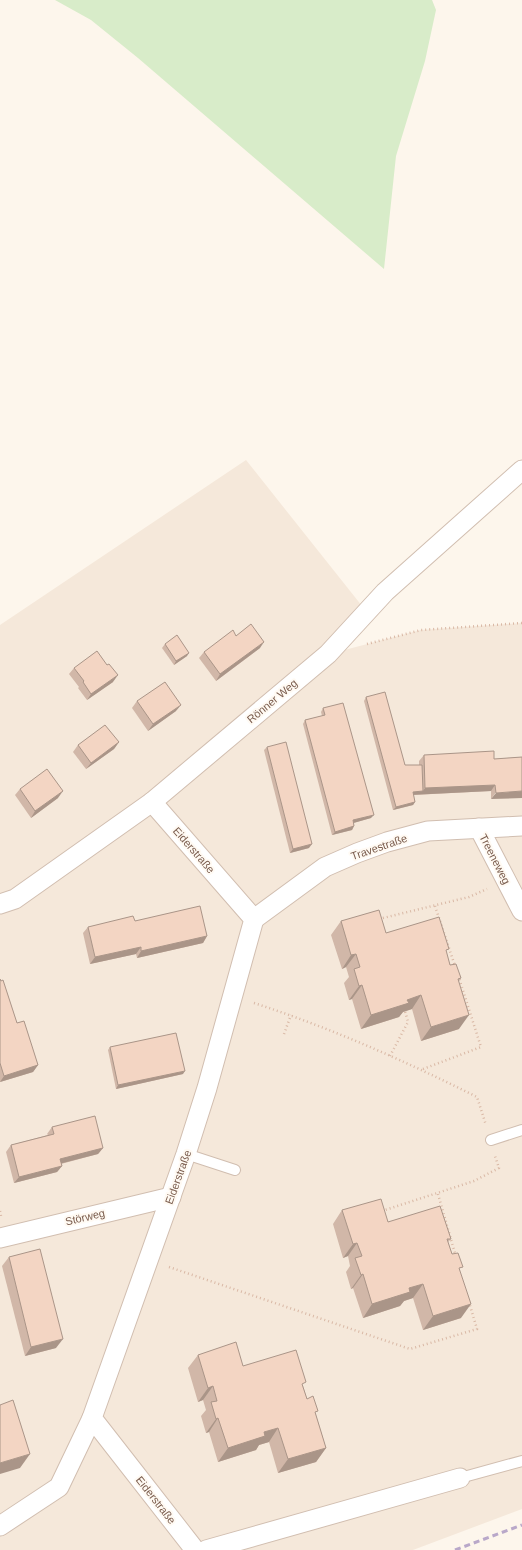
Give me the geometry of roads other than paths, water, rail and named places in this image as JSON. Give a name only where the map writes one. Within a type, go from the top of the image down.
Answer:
[{"type":"street","name":"Rönner Weg","points":[[0,904],[15,899],[152,802],[328,654],[385,592],[522,470]]},
{"type":"street","name":"Eiderstraße","points":[[152,802],[254,919],[186,1154],[92,1418],[195,1550]]},
{"type":"street","name":"Travestraße","points":[[254,919],[326,867],[387,842],[428,831],[522,826]]},
{"type":"street","name":"Treeneweg","points":[[479,828],[522,911]]},
{"type":"street","name":"Störweg","points":[[0,1238],[171,1197]]},
{"type":"street","points":[[0,1526],[59,1487],[92,1418]]},
{"type":"street","points":[[206,1550],[460,1478]]},
{"type":"lane","points":[[491,1140],[522,1130]]},
{"type":"lane","points":[[186,1154],[234,1170]]},
{"type":"lane","points":[[460,1478],[522,1461]]},
{"type":"railway","points":[[455,1550],[522,1525]]}]
